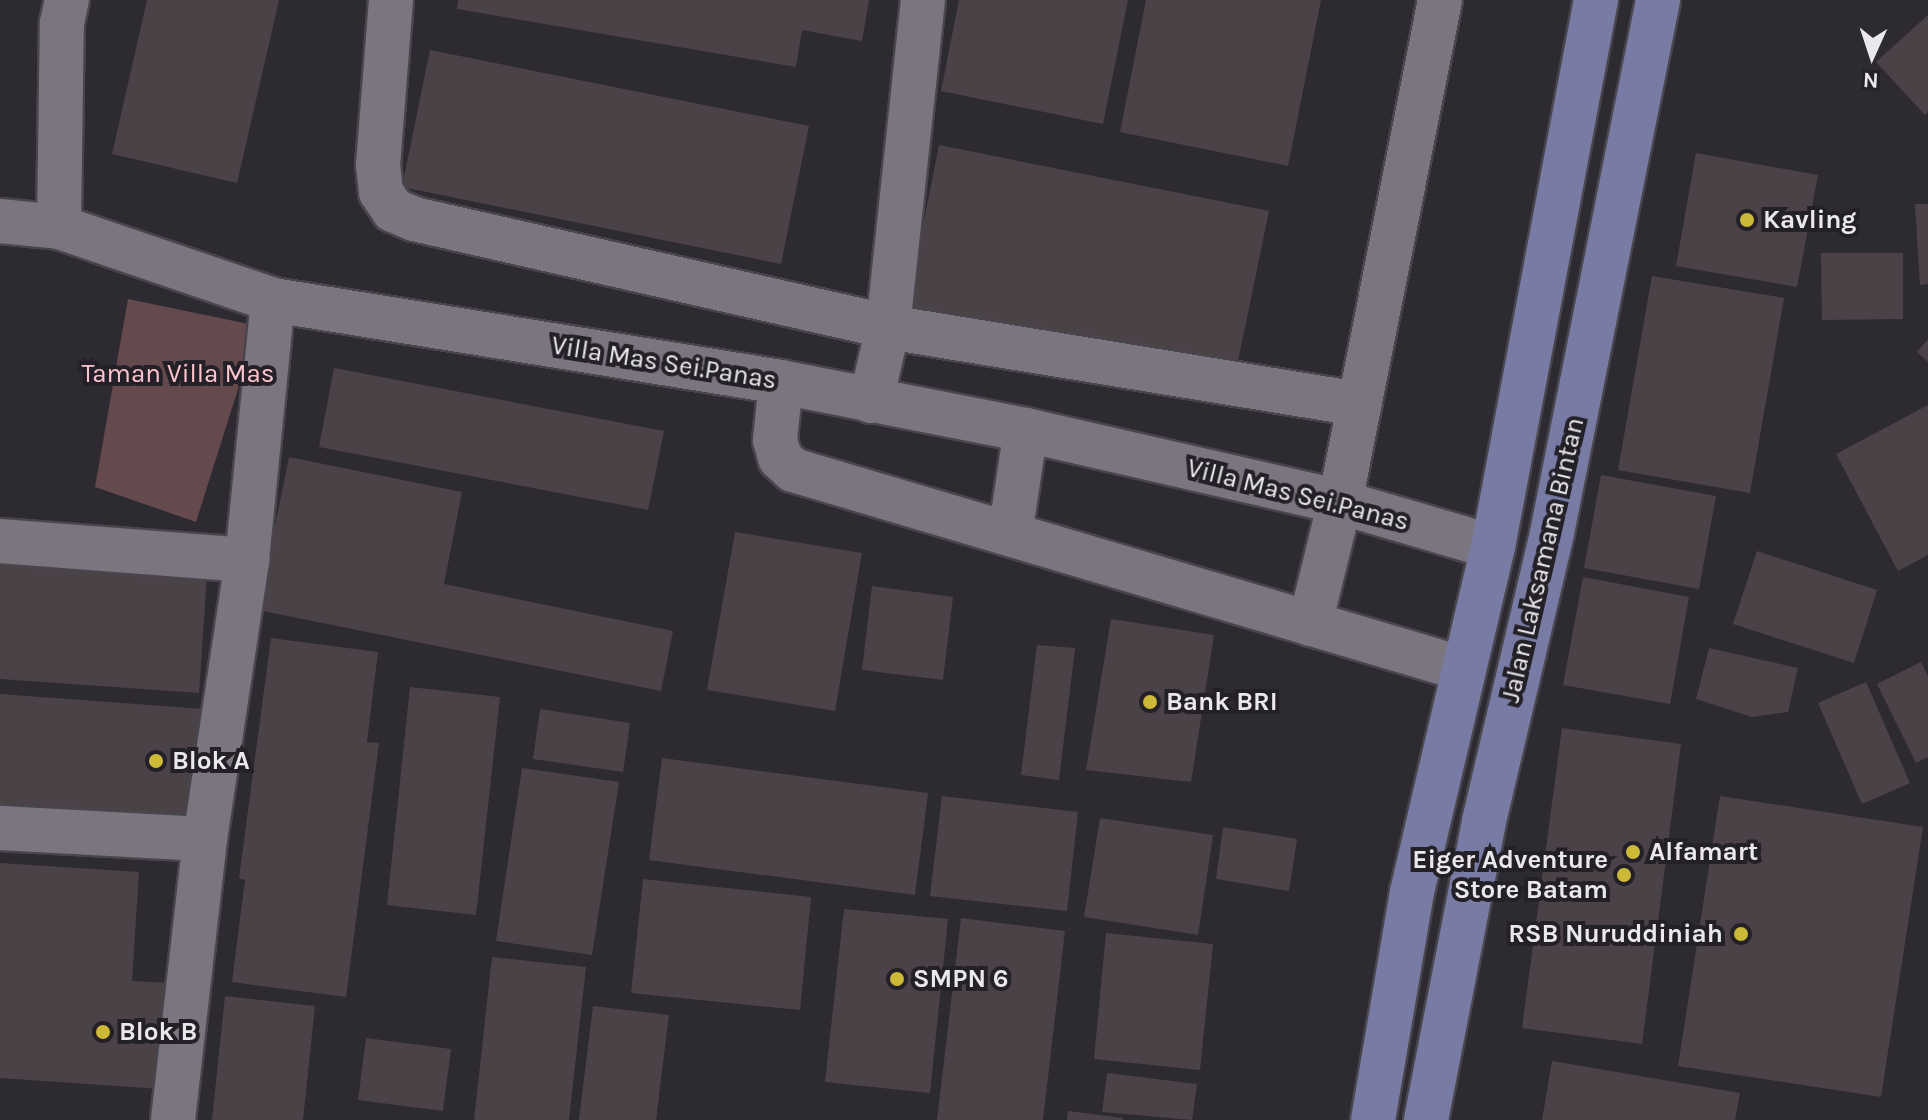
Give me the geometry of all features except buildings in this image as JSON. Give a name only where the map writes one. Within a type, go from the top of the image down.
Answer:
[{"type":"main road","name":"Jalan Laksamana Bintan","points":[[1373,1120],[1412,892],[1493,547],[1596,0]]},
{"type":"main road","name":"Jalan Laksamana Bintan","points":[[1426,1120],[1484,821],[1555,518],[1658,0]]},
{"type":"street","points":[[59,227],[62,23],[67,0]]},
{"type":"street","points":[[391,0],[378,164],[381,192],[393,210],[888,327],[1360,404]]},
{"type":"street","points":[[871,401],[888,327],[923,0]]},
{"type":"street","points":[[1310,624],[1340,502],[1440,0]]},
{"type":"street","name":"Villa Mas Sei.Panas","points":[[0,221],[59,227],[273,300],[781,382],[1026,430],[1340,502],[1493,547]]},
{"type":"street","points":[[173,1120],[205,839],[247,560],[273,300]]},
{"type":"street","points":[[781,382],[775,440],[780,458],[793,470],[1464,669]]},
{"type":"street","points":[[1010,534],[1026,430]]},
{"type":"street","points":[[0,541],[247,560]]},
{"type":"street","points":[[0,828],[205,839]]},
{"type":"green space","name":"Taman Villa Mas","points":[[128,299],[258,326],[196,522],[95,487]]},
{"type":"place","name":"Kavling","points":[[1747,220]]},
{"type":"place","name":"Bank BRI","points":[[1150,702]]},
{"type":"place","name":"Blok A","points":[[156,761]]},
{"type":"place","name":"Alfamart","points":[[1633,852]]},
{"type":"place","name":"Eiger Adventure Store Batam","points":[[1624,875]]},
{"type":"place","name":"RSB Nuruddiniah","points":[[1741,934]]},
{"type":"place","name":"SMPN 6","points":[[897,979]]},
{"type":"place","name":"Blok B","points":[[103,1032]]}]
